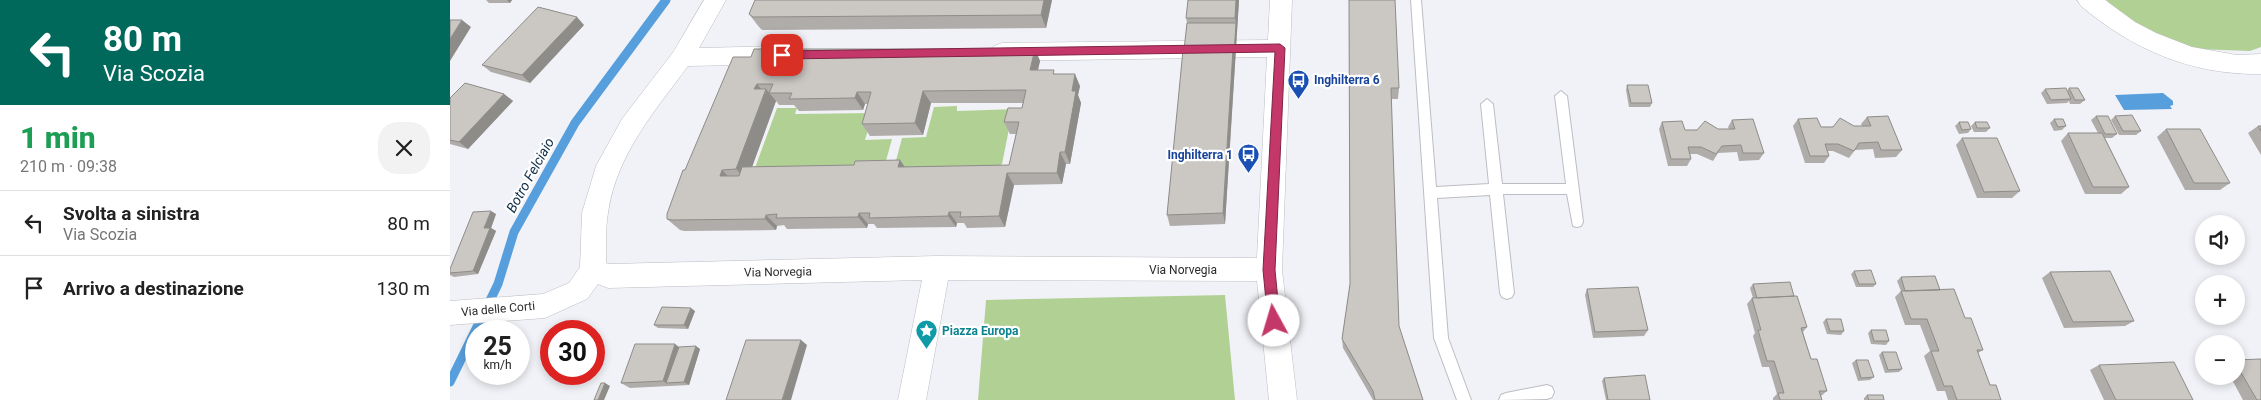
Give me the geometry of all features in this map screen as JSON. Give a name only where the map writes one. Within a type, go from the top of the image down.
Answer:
[{"type":"main road","points":[[2093,2],[2118,24],[2163,47],[2193,58],[2221,64],[2261,64]]},
{"type":"street","points":[[593,270],[595,213],[608,166],[630,126],[682,57],[715,0]]},
{"type":"street","points":[[1280,0],[1280,48],[1269,270],[1284,400]]},
{"type":"street","points":[[981,52],[1280,48]]},
{"type":"street","points":[[682,57],[802,55]]},
{"type":"street","points":[[912,400],[937,268]]},
{"type":"street","name":"Via Norvegia","points":[[593,270],[608,276],[937,268],[1269,270]]},
{"type":"street","name":"Via delle Corti","points":[[451,313],[545,306],[578,291],[593,270]]},
{"type":"lane","points":[[1416,0],[1442,338],[1464,400]]},
{"type":"lane","points":[[1561,96],[1577,222]]},
{"type":"lane","points":[[1487,104],[1506,293]]},
{"type":"lane","points":[[1431,193],[1496,189],[1573,190]]},
{"type":"lane","points":[[1506,400],[1547,392]]},
{"type":"green space","points":[[2106,0],[2261,0],[2261,47],[2250,51],[2196,49],[2161,36],[2124,17]]},
{"type":"green space","points":[[957,106],[957,111],[1021,109],[1011,119],[1002,164],[994,169],[894,168],[902,138],[926,137],[934,107]]},
{"type":"green space","points":[[777,108],[797,108],[795,114],[873,113],[865,140],[892,139],[884,168],[752,176]]},
{"type":"green space","points":[[1225,295],[1235,400],[978,400],[986,300]]},
{"type":"water","points":[[2163,93],[2173,101],[2173,105],[2170,106],[2172,109],[2124,110],[2115,95]]},
{"type":"building","points":[[755,0],[1044,0],[1041,15],[753,17],[749,14]]},
{"type":"building","points":[[1188,0],[1236,0],[1235,18],[1186,18]]},
{"type":"building","points":[[1349,0],[1395,0],[1399,88],[1391,88],[1399,326],[1423,400],[1375,400],[1373,391],[1342,339],[1350,284]]},
{"type":"building","points":[[538,7],[577,17],[522,75],[482,65]]},
{"type":"building","points":[[450,20],[462,20],[450,39]]},
{"type":"building","points":[[1187,23],[1236,23],[1234,54],[1233,49],[1184,50]]},
{"type":"building","points":[[754,49],[1035,49],[1030,70],[1054,70],[1053,74],[1075,74],[1072,91],[1076,91],[1065,152],[1060,152],[1057,173],[1007,173],[999,216],[960,217],[961,212],[949,212],[948,216],[869,218],[870,213],[859,213],[858,217],[776,218],[777,214],[766,215],[765,219],[667,219],[667,214],[683,170],[685,170],[733,57],[751,57]],"holes":[[[757,84],[773,84],[769,93],[792,93],[789,99],[855,98],[857,92],[871,92],[862,124],[915,123],[923,91],[1026,90],[1022,108],[1008,108],[1004,122],[1019,122],[1009,165],[898,167],[900,160],[855,161],[854,165],[742,167],[739,176],[720,176],[722,170],[736,169],[766,89],[754,89]]]},
{"type":"building","points":[[1233,49],[1223,213],[1167,215],[1183,50]]},
{"type":"building","points":[[465,83],[504,94],[459,142],[450,140],[450,98]]},
{"type":"building","points":[[1627,85],[1648,85],[1652,103],[1631,103]]},
{"type":"building","points":[[2066,88],[2071,99],[2051,100],[2045,89]]},
{"type":"building","points":[[2069,88],[2078,88],[2085,100],[2075,100]]},
{"type":"building","points":[[2132,115],[2141,131],[2123,131],[2115,116]]},
{"type":"building","points":[[1888,116],[1902,150],[1881,150],[1878,142],[1859,143],[1854,151],[1838,144],[1825,144],[1829,156],[1810,156],[1798,119],[1817,118],[1821,127],[1833,127],[1840,118],[1854,126],[1871,126],[1867,117]]},
{"type":"building","points":[[2096,116],[2108,116],[2117,134],[2105,134]]},
{"type":"building","points":[[1753,119],[1764,153],[1743,153],[1741,145],[1722,146],[1716,154],[1701,147],[1688,147],[1691,159],[1671,159],[1662,122],[1682,121],[1685,130],[1697,130],[1705,121],[1718,129],[1735,129],[1732,120]]},
{"type":"building","points":[[2054,119],[2063,119],[2066,126],[2058,127]]},
{"type":"building","points":[[1959,122],[1968,122],[1971,129],[1962,130]]},
{"type":"building","points":[[1975,122],[1987,122],[1990,128],[1977,128]]},
{"type":"building","points":[[2166,129],[2200,129],[2230,183],[2194,183]]},
{"type":"building","points":[[2068,133],[2102,133],[2129,187],[2093,187]]},
{"type":"building","points":[[1962,138],[1997,138],[2020,191],[1984,192]]},
{"type":"building","points":[[491,211],[484,228],[490,228],[473,271],[450,273],[473,212]]},
{"type":"building","points":[[1871,270],[1876,284],[1859,284],[1854,271]]},
{"type":"building","points":[[2110,271],[2134,321],[2073,322],[2050,272]]},
{"type":"building","points":[[1935,276],[1940,290],[1905,291],[1901,277]]},
{"type":"building","points":[[1790,282],[1794,296],[1757,298],[1753,284]]},
{"type":"building","points":[[1638,287],[1648,330],[1595,332],[1587,289]]},
{"type":"building","points":[[1954,289],[1965,318],[1971,318],[1983,350],[1977,350],[1990,385],[1996,385],[2001,400],[1957,400],[1952,386],[1944,386],[1931,351],[1939,351],[1927,319],[1911,319],[1901,291]]},
{"type":"building","points":[[1797,296],[1807,327],[1801,328],[1811,359],[1817,359],[1827,391],[1819,391],[1822,400],[1780,400],[1778,393],[1784,393],[1774,361],[1767,361],[1758,330],[1761,330],[1752,298]]},
{"type":"building","points":[[662,307],[691,308],[684,325],[654,325]]},
{"type":"building","points":[[1826,319],[1841,319],[1844,331],[1830,331]]},
{"type":"building","points":[[1871,330],[1886,330],[1889,341],[1874,341]]},
{"type":"building","points":[[746,340],[801,340],[782,400],[726,400]]},
{"type":"building","points":[[635,344],[675,344],[663,381],[621,383]]},
{"type":"building","points":[[696,346],[684,382],[666,383],[679,347]]},
{"type":"building","points":[[1882,352],[1896,352],[1902,369],[1888,370]]},
{"type":"building","points":[[2261,359],[2261,400],[2257,400],[2245,379],[2245,360]]},
{"type":"building","points":[[1856,360],[1868,360],[1874,377],[1861,378]]},
{"type":"building","points":[[2174,362],[2193,400],[2116,400],[2099,365]]},
{"type":"building","points":[[1645,375],[1650,400],[1608,400],[1604,378]]},
{"type":"building","points":[[600,385],[604,385],[598,400],[594,400]]},
{"type":"building","points":[[1867,395],[1883,395],[1884,400],[1869,400]]},
{"type":"waterway","name":"Botro Felciaio","points":[[450,382],[498,284],[514,232],[575,123],[666,0]]},
{"type":"place","name":"Inghilterra 6","points":[[1298,99]]},
{"type":"place","name":"Inghilterra 1","points":[[1249,174]]},
{"type":"place","name":"Piazza Europa","points":[[926,350]]},
{"type":"route","points":[[782,55],[1280,48],[1269,270],[1274,321]]}]
